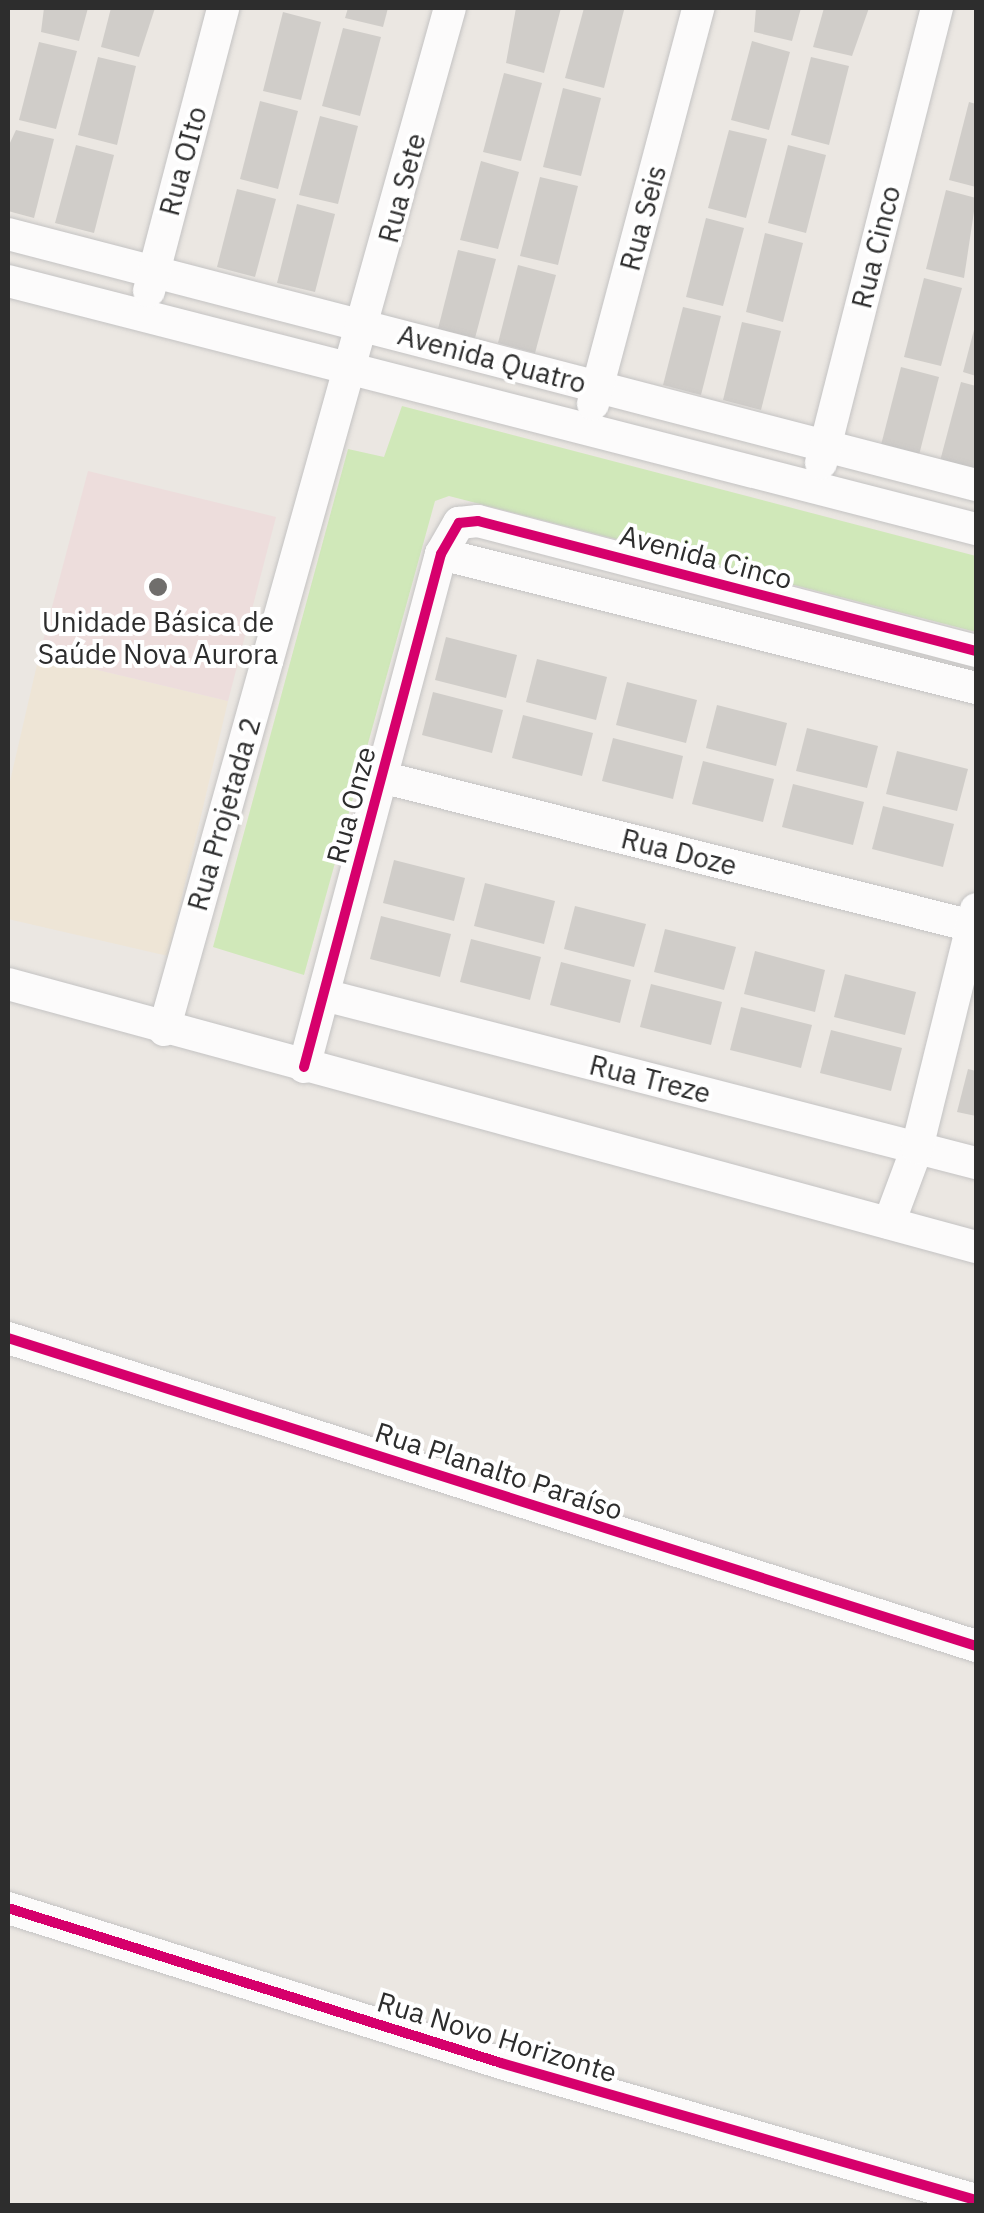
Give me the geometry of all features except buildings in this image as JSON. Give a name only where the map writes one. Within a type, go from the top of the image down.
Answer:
[{"type":"street","name":"Rua OIto","points":[[143,315],[223,8]]},
{"type":"street","name":"Rua Sete","points":[[348,368],[365,326],[450,8]]},
{"type":"street","name":"Rua Seis","points":[[587,429],[698,8]]},
{"type":"street","name":"Rua Cinco","points":[[814,487],[937,8]]},
{"type":"street","name":"Avenida Quatro","points":[[8,234],[976,485]]},
{"type":"street","name":"Avenida Quatro","points":[[8,280],[976,529]]},
{"type":"street","name":"Rua Projetada 2","points":[[164,1030],[348,368]]},
{"type":"street","name":"Avenida Cinco","points":[[441,554],[459,522],[478,521],[976,651]]},
{"type":"street","points":[[441,554],[976,688]]},
{"type":"street","name":"Rua Onze","points":[[304,1067],[441,554]]},
{"type":"street","name":"Rua Doze","points":[[382,777],[975,920]]},
{"type":"street","points":[[889,1223],[917,1148],[975,920]]},
{"type":"street","points":[[8,984],[164,1030],[976,1248]]},
{"type":"street","name":"Rua Treze","points":[[324,995],[976,1163]]},
{"type":"street","name":"Rua Planalto Paraíso","points":[[8,1338],[976,1646]]},
{"type":"street","name":"Rua Novo Horizonte","points":[[8,1908],[501,2063],[976,2200]]},
{"type":"shaded area","name":"Unidade Básica de Saúde Nova Aurora","points":[[88,471],[276,517],[228,701],[39,656]]},
{"type":"shaded area","points":[[39,656],[228,701],[168,956],[8,919],[8,790]]},
{"type":"green space","points":[[402,406],[976,556],[976,632],[449,496],[435,501],[304,975],[213,947],[348,449],[384,457]]},
{"type":"cycle path","points":[[304,1067],[441,554],[459,523],[478,521],[976,651]]},
{"type":"cycle path","points":[[8,1338],[976,1646]]},
{"type":"cycle path","points":[[8,1908],[501,2063],[976,2200]]},
{"type":"place","name":"Unidade Básica de Saúde Nova Aurora","points":[[158,587]]}]
